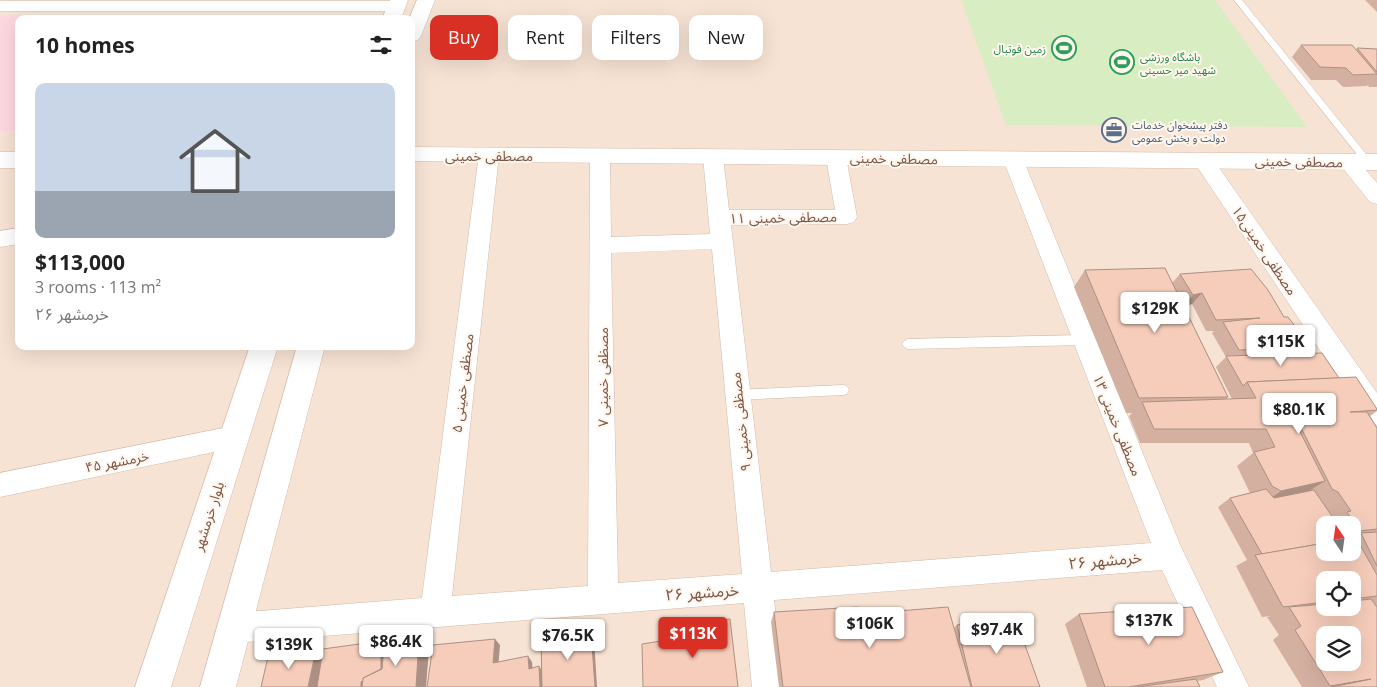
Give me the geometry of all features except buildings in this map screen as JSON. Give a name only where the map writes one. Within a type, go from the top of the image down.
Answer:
[{"type":"main road","points":[[415,26],[426,0]]},
{"type":"main road","name":"مصطفی خمینی","points":[[415,154],[1364,161]]},
{"type":"main road","points":[[415,172],[459,154]]},
{"type":"main road","points":[[0,160],[15,160]]},
{"type":"main road","name":"بلوار خرمشهر","points":[[153,687],[263,350]]},
{"type":"main road","points":[[218,687],[310,350]]},
{"type":"street","points":[[0,6],[6,0]]},
{"type":"street","points":[[0,6],[227,12],[396,8]]},
{"type":"street","name":"مصظفی خمینی ۵","points":[[435,612],[489,154]]},
{"type":"street","name":"مصظفی خمینی ۷","points":[[600,155],[603,599]]},
{"type":"street","name":"مصظفی خمینی ۹","points":[[713,156],[756,587],[768,687]]},
{"type":"street","name":"مصطفی خمینی ۱۱","points":[[720,230],[847,216],[836,157]]},
{"type":"street","name":"مصظفی خمینی ۱۳","points":[[1013,159],[1170,555],[1233,687]]},
{"type":"street","name":"مصظفی خمینی۱۵","points":[[1203,160],[1377,414]]},
{"type":"street","points":[[1364,161],[1377,197]]},
{"type":"street","points":[[601,245],[720,230]]},
{"type":"street","points":[[0,239],[15,237]]},
{"type":"street","name":"خرمشهر ۴۵","points":[[0,485],[234,438]]},
{"type":"street","name":"خرمشهر ۲۶","points":[[234,628],[1170,555]]},
{"type":"lane","points":[[1238,0],[1364,161]]},
{"type":"lane","points":[[908,344],[1085,340]]},
{"type":"lane","points":[[737,395],[843,390]]},
{"type":"shaded area","points":[[0,0],[1377,0],[1377,687],[0,687]]},
{"type":"shaded area","points":[[0,15],[15,15],[15,131],[0,131]]},
{"type":"green space","name":"باشگاه ورزشی شهید میر حسینی","points":[[961,0],[1215,0],[1307,127],[1006,125]]},
{"type":"place","name":"زمین فوتبال","points":[[1064,48]]},
{"type":"place","name":"باشگاه ورزشی شهید میر حسینی","points":[[1122,62]]},
{"type":"place","name":"دفتر پیشخوان خدمات دولت و بخش عمومی","points":[[1114,130]]}]
